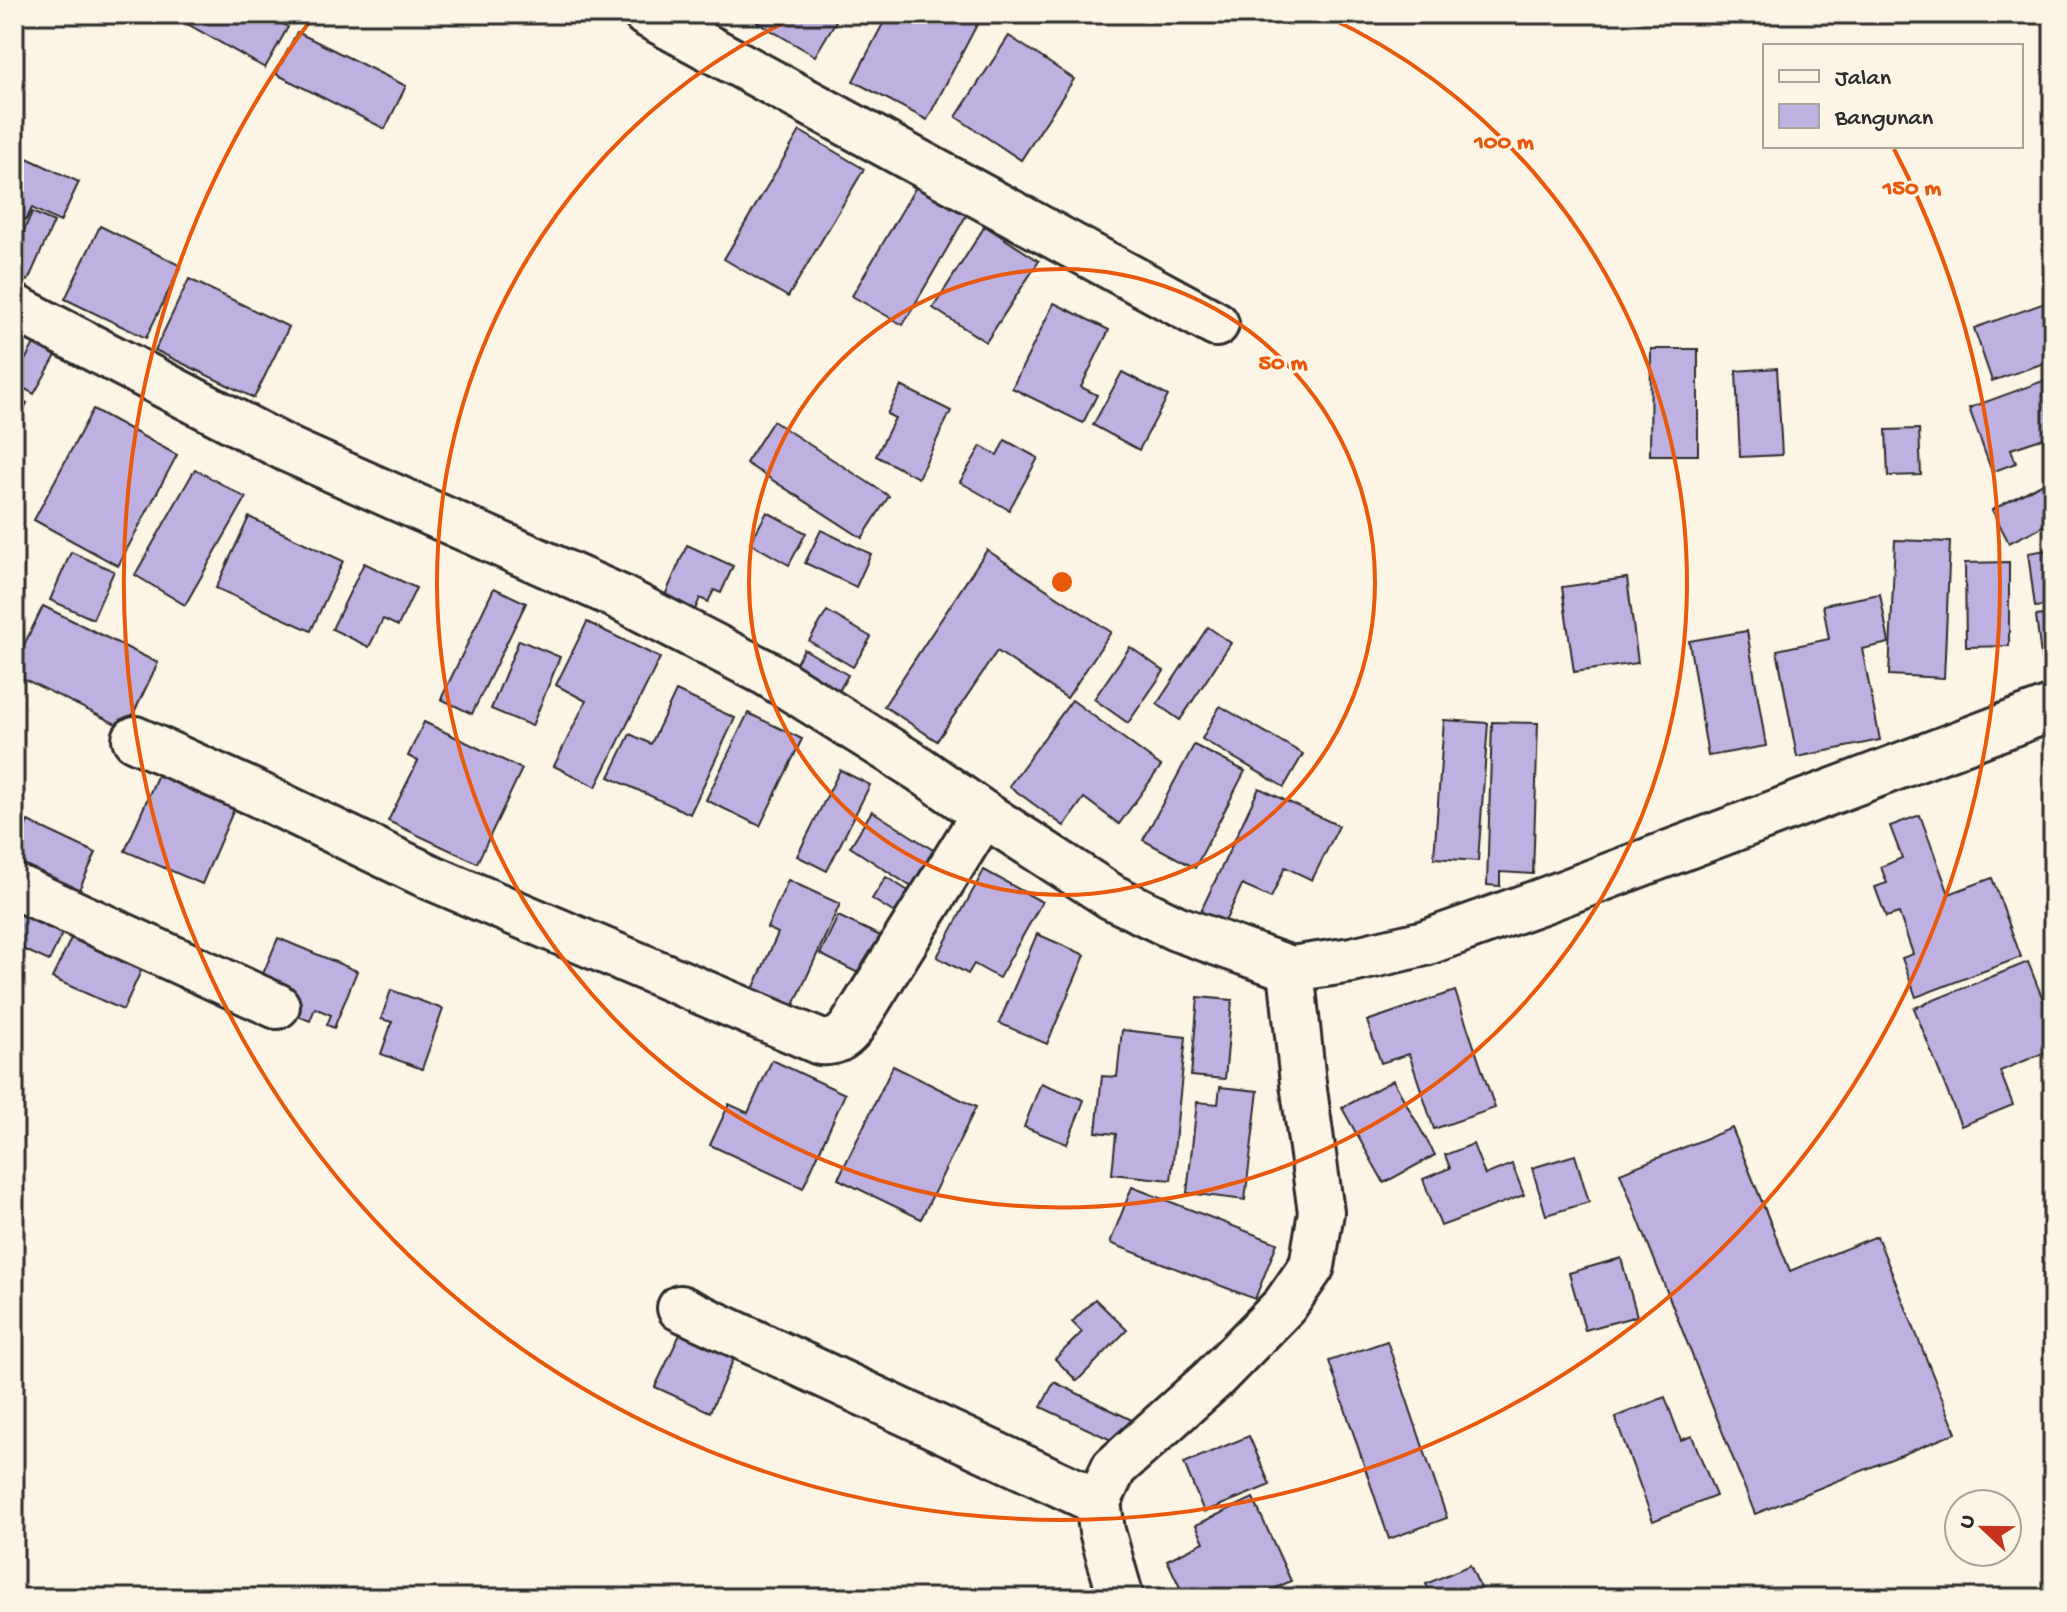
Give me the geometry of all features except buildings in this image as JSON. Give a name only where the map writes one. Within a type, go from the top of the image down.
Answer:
[{"type":"street","points":[[646,14],[1216,324]]},
{"type":"street","points":[[14,307],[289,450],[617,596],[768,674],[918,768],[1112,897],[1176,928],[1291,969],[1352,960],[1425,943],[2053,708]]},
{"type":"street","points":[[135,739],[428,876],[820,1042],[831,1043],[842,1039],[851,1028],[984,814]]},
{"type":"street","points":[[14,886],[277,1006]]},
{"type":"street","points":[[1121,1598],[1102,1531],[1098,1502],[1114,1468],[1212,1380],[1285,1305],[1312,1266],[1321,1212],[1291,969]]},
{"type":"street","points":[[680,1308],[1098,1502]]}]
